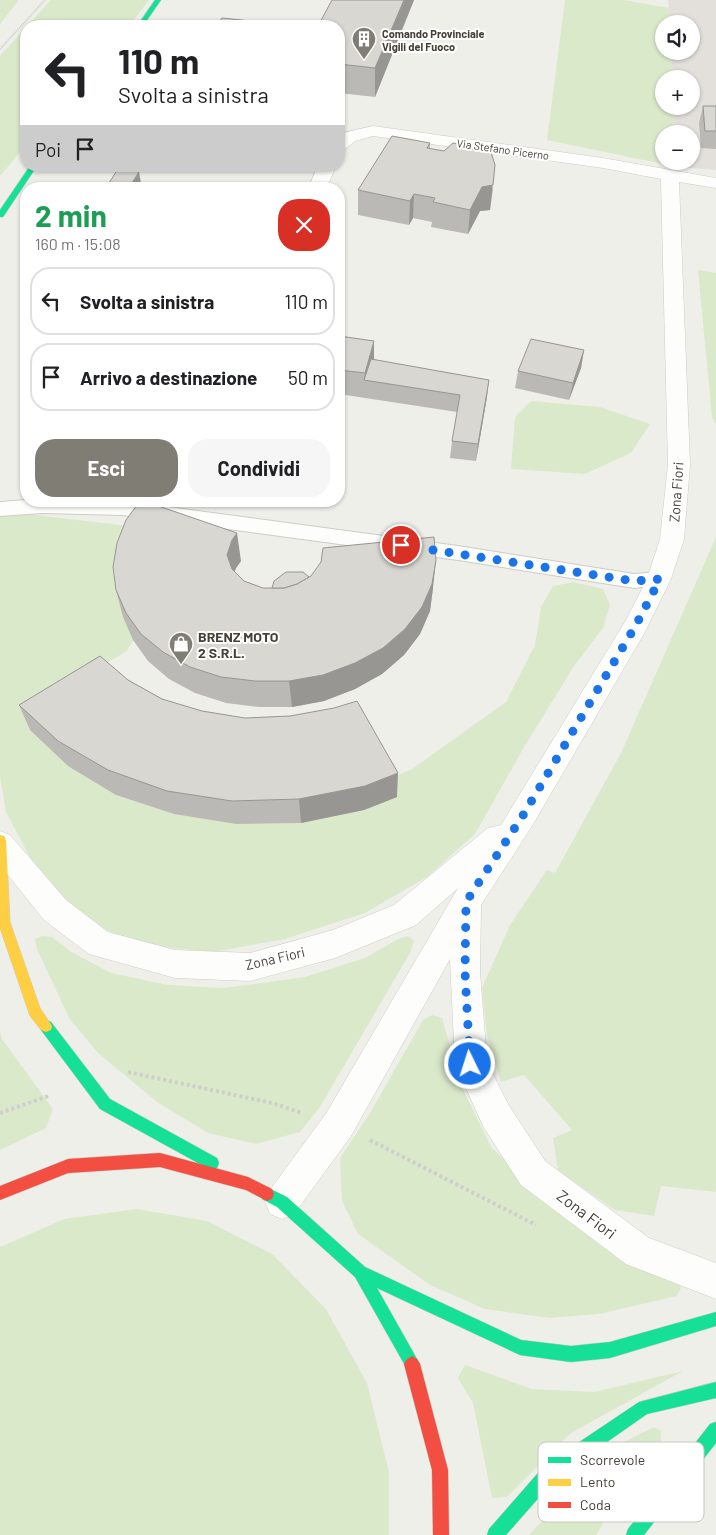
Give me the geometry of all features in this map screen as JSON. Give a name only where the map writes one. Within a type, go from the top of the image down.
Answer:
[{"type":"main road","points":[[144,20],[158,0]]},
{"type":"main road","points":[[0,215],[20,186]]},
{"type":"main road","points":[[0,840],[4,922],[35,1012],[105,1104],[282,1202],[360,1272],[520,1348],[571,1354],[610,1350],[716,1319]]},
{"type":"main road","points":[[0,1193],[68,1166],[160,1160],[248,1184]]},
{"type":"main road","points":[[360,1272],[411,1361],[440,1470],[441,1535]]},
{"type":"main road","points":[[593,1442],[644,1407],[716,1390]]},
{"type":"main road","points":[[704,1445],[716,1430]]},
{"type":"main road","points":[[495,1535],[538,1486]]},
{"type":"main road","points":[[634,1535],[644,1522]]},
{"type":"street","name":"Via Stefano Picerno","points":[[345,140],[349,137],[373,132],[603,163],[670,175]]},
{"type":"street","points":[[670,175],[716,182]]},
{"type":"street","name":"Zona Fiori","points":[[282,1202],[339,1124],[466,902],[522,817],[636,625],[660,579],[672,539],[678,498],[679,466],[670,175]]},
{"type":"street","name":"Zona Fiori","points":[[0,844],[56,910],[100,944],[175,964],[250,966],[335,944],[405,915],[522,817]]},
{"type":"street","name":"Zona Fiori","points":[[466,902],[465,972],[470,1064],[496,1116],[533,1173],[638,1252],[716,1281]]},
{"type":"lane","points":[[0,509],[28,507]]},
{"type":"lane","points":[[82,507],[123,508],[468,554],[634,581],[660,579]]},
{"type":"path","points":[[27,20],[45,0]]},
{"type":"path","points":[[0,49],[20,27]]},
{"type":"shaded area","points":[[668,0],[716,0],[716,170],[700,169],[700,125],[675,125],[674,115],[700,115],[700,70],[672,70],[672,60],[700,60],[700,15],[669,15]]},
{"type":"green space","points":[[0,0],[19,0],[0,24]]},
{"type":"green space","points":[[51,0],[149,0],[134,20],[33,20]]},
{"type":"green space","points":[[565,0],[624,0],[669,8],[669,15],[655,15],[655,60],[672,60],[672,70],[655,70],[655,115],[674,115],[675,125],[655,125],[655,162],[547,140]]},
{"type":"green space","points":[[20,34],[20,152],[0,176],[0,56]]},
{"type":"green space","points":[[698,270],[716,273],[716,424],[712,418]]},
{"type":"green space","points":[[531,401],[600,407],[650,424],[631,453],[585,474],[511,469],[515,417]]},
{"type":"green space","points":[[9,512],[147,528],[133,640],[127,651],[98,668],[116,795],[174,814],[236,824],[301,823],[364,810],[387,780],[412,769],[506,702],[535,645],[541,607],[553,586],[573,582],[603,589],[610,605],[603,628],[574,666],[523,749],[475,834],[427,877],[365,913],[285,939],[213,952],[141,945],[76,917],[35,867],[6,812],[0,776],[0,516]]},
{"type":"green space","points":[[716,537],[716,1192],[661,1186],[654,1216],[615,1210],[558,1171],[553,1138],[572,1130],[524,1075],[501,1082],[487,1035],[482,988],[510,925],[547,870],[555,873],[621,753]]},
{"type":"green space","points":[[42,936],[52,937],[70,951],[111,973],[168,985],[224,988],[305,977],[365,958],[398,939],[408,936],[414,941],[410,953],[320,1107],[300,1132],[256,1144],[208,1133],[157,1102],[98,1053],[69,1018],[37,949],[35,939]]},
{"type":"green space","points":[[432,1015],[442,1018],[461,1085],[491,1147],[569,1222],[651,1273],[673,1281],[681,1287],[677,1296],[599,1314],[549,1318],[485,1309],[430,1285],[358,1234],[342,1201],[340,1158],[370,1113],[423,1020]]},
{"type":"green space","points":[[0,1032],[2,1039],[53,1109],[46,1128],[0,1150]]},
{"type":"green space","points":[[137,1209],[207,1221],[272,1254],[326,1309],[367,1383],[389,1472],[389,1535],[0,1535],[0,1247],[64,1219]]},
{"type":"green space","points":[[465,1365],[532,1389],[594,1392],[683,1371],[571,1433],[562,1442],[538,1442],[538,1466],[507,1497],[492,1498],[473,1403],[458,1378]]},
{"type":"green space","points":[[654,1427],[661,1431],[661,1442],[624,1442]]},
{"type":"green space","points":[[541,1522],[604,1522],[596,1535],[529,1535]]},
{"type":"building","points":[[332,0],[404,0],[375,68],[345,65],[345,20],[321,20]]},
{"type":"building","points":[[222,18],[241,20],[220,20]]},
{"type":"building","points":[[703,106],[716,106],[716,131],[705,131]]},
{"type":"building","points":[[392,136],[430,143],[427,148],[444,151],[453,143],[490,149],[495,165],[493,185],[482,187],[470,210],[433,202],[435,198],[414,194],[410,201],[358,190]]},
{"type":"building","points":[[116,172],[139,172],[133,182],[110,182]]},
{"type":"building","points":[[345,337],[374,341],[365,373],[345,371]]},
{"type":"building","points":[[531,339],[584,350],[573,383],[518,371]]},
{"type":"building","points":[[371,359],[489,380],[478,444],[452,441],[460,395],[364,380]]},
{"type":"building","points":[[136,507],[161,507],[237,533],[232,540],[227,555],[232,569],[244,581],[263,588],[284,588],[297,584],[311,576],[321,562],[323,548],[434,537],[436,560],[432,584],[422,607],[405,629],[383,648],[355,663],[323,675],[289,681],[255,681],[221,677],[190,667],[163,652],[141,634],[126,613],[116,590],[113,567],[117,543],[126,520]]},
{"type":"building","points":[[286,572],[303,572],[309,577],[297,584],[284,588],[272,588],[274,581]]},
{"type":"building","points":[[100,656],[128,680],[162,699],[202,711],[245,718],[290,716],[334,708],[357,701],[398,773],[365,786],[299,799],[232,801],[167,791],[108,770],[58,741],[19,705]]},
{"type":"traffic: fast","points":[[144,20],[158,0]]},
{"type":"traffic: fast","points":[[23,182],[30,172]]},
{"type":"traffic: fast","points":[[0,215],[20,186]]},
{"type":"traffic: fast","points":[[46,1026],[105,1104],[212,1163]]},
{"type":"traffic: fast","points":[[267,1194],[282,1202],[360,1272],[412,1364]]},
{"type":"traffic: fast","points":[[360,1272],[520,1347],[571,1354],[610,1350],[716,1319]]},
{"type":"traffic: fast","points":[[593,1442],[644,1407],[716,1390]]},
{"type":"traffic: fast","points":[[704,1445],[716,1430]]},
{"type":"traffic: fast","points":[[495,1535],[538,1486]]},
{"type":"traffic: fast","points":[[634,1535],[644,1522]]},
{"type":"traffic: slow","points":[[0,840],[4,922],[35,1012],[46,1026]]},
{"type":"traffic: jam","points":[[0,1193],[68,1166],[160,1160],[248,1184],[267,1194]]},
{"type":"traffic: jam","points":[[412,1364],[440,1470],[441,1535]]},
{"type":"place","name":"Comando Provinciale Vigili del Fuoco","points":[[364,60]]},
{"type":"place","name":"BRENZ MOTO 2 S.R.L.","points":[[181,665]]},
{"type":"route","points":[[401,545],[634,581],[660,579],[636,625],[522,817],[466,902],[465,972],[470,1064]]}]
